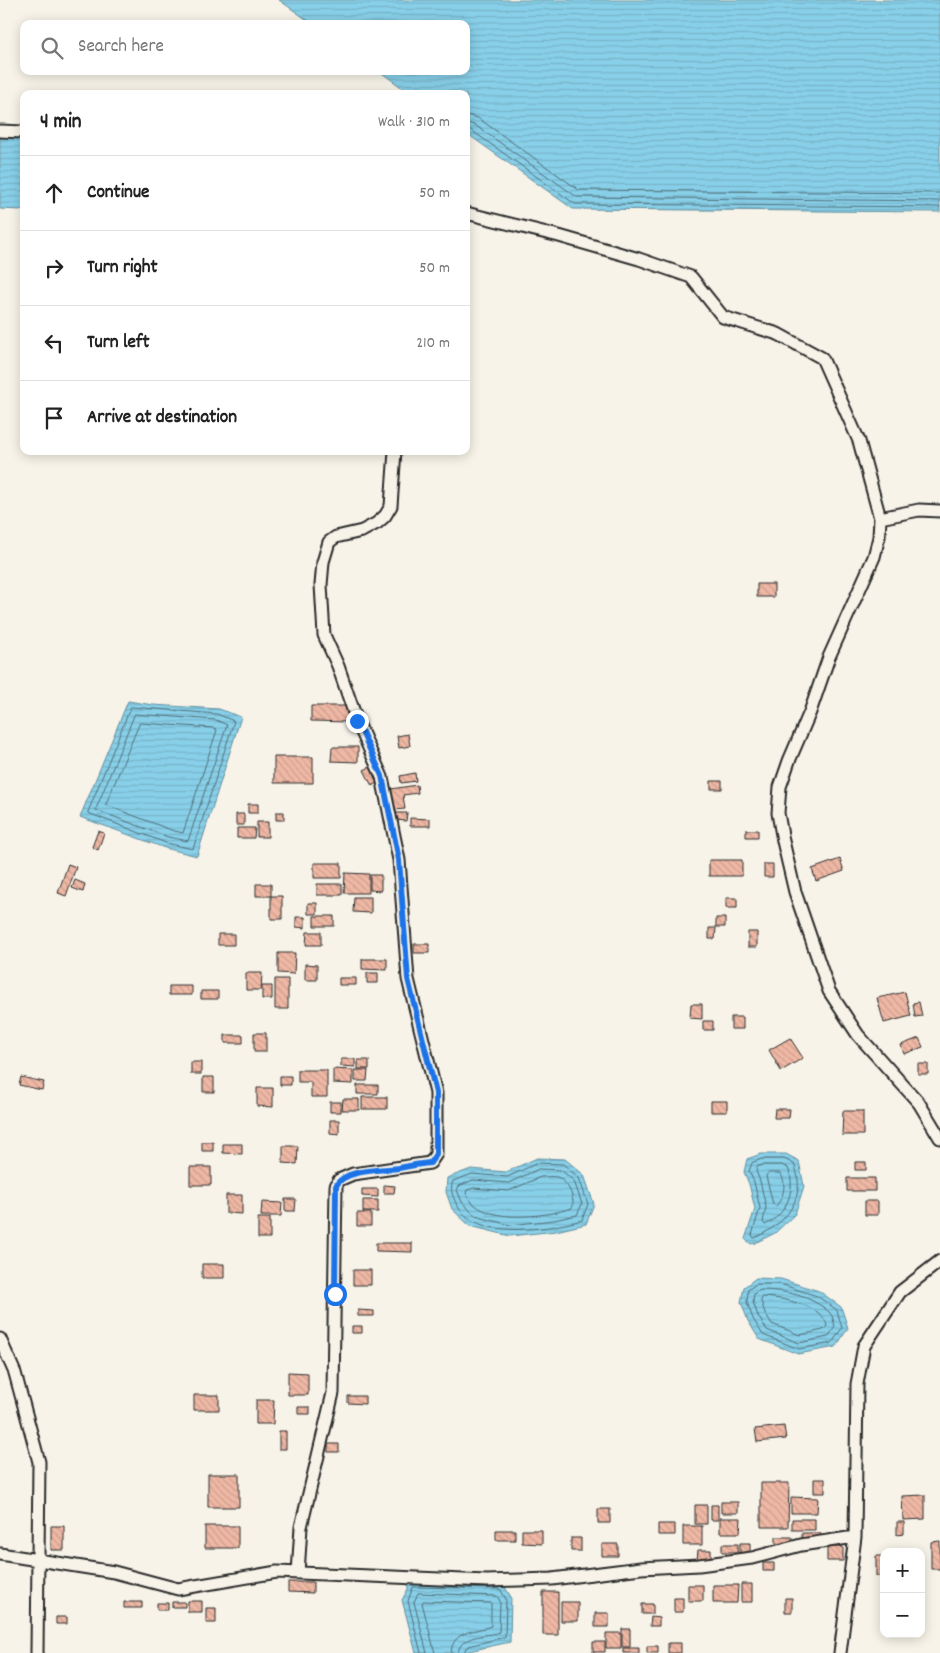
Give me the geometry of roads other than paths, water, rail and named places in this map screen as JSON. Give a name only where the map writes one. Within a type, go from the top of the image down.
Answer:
[{"type":"street","points":[[0,131],[20,132]]},
{"type":"street","points":[[470,214],[559,236],[690,277],[722,317],[778,334],[822,358],[859,441],[880,518],[879,537],[874,557],[829,657],[810,712],[789,761],[780,787],[778,813],[795,892],[829,991],[858,1035],[920,1103],[940,1138]]},
{"type":"street","points":[[298,1573],[300,1527],[333,1393],[336,1186],[339,1180],[353,1174],[430,1163],[436,1154],[436,1093],[408,979],[399,860],[382,776],[357,721],[338,666],[324,635],[321,585],[323,562],[329,542],[336,537],[362,531],[377,523],[385,516],[391,506],[395,455]]},
{"type":"street","points":[[880,518],[919,510],[940,511]]},
{"type":"street","points":[[840,1653],[855,1537],[857,1384],[864,1346],[900,1292],[937,1266]]},
{"type":"street","points":[[0,1339],[14,1373],[39,1462],[37,1653]]},
{"type":"street","points":[[0,1554],[114,1572],[178,1589],[277,1572],[487,1581],[552,1579],[641,1568],[699,1565],[752,1558],[801,1545],[855,1537]]},
{"type":"water","points":[[279,0],[940,0],[940,212],[573,209],[470,136],[470,90],[405,90],[385,75],[470,75],[470,20],[307,20]]},
{"type":"water","points":[[0,138],[20,139],[20,210],[0,209]]},
{"type":"water","points":[[128,701],[153,705],[219,709],[241,717],[197,856],[165,848],[80,817]]},
{"type":"water","points":[[761,1154],[786,1154],[799,1161],[804,1186],[795,1214],[775,1233],[751,1244],[745,1239],[755,1209],[744,1172],[747,1159]]},
{"type":"water","points":[[537,1158],[565,1159],[584,1175],[594,1204],[586,1224],[556,1231],[510,1236],[470,1226],[452,1209],[446,1192],[447,1178],[471,1169],[506,1172]]},
{"type":"water","points":[[756,1278],[781,1279],[819,1291],[841,1307],[848,1328],[836,1347],[798,1354],[759,1339],[748,1321],[741,1302],[744,1287]]},
{"type":"water","points":[[408,1583],[503,1584],[511,1597],[510,1642],[460,1653],[416,1653],[402,1600],[408,1589]]}]
